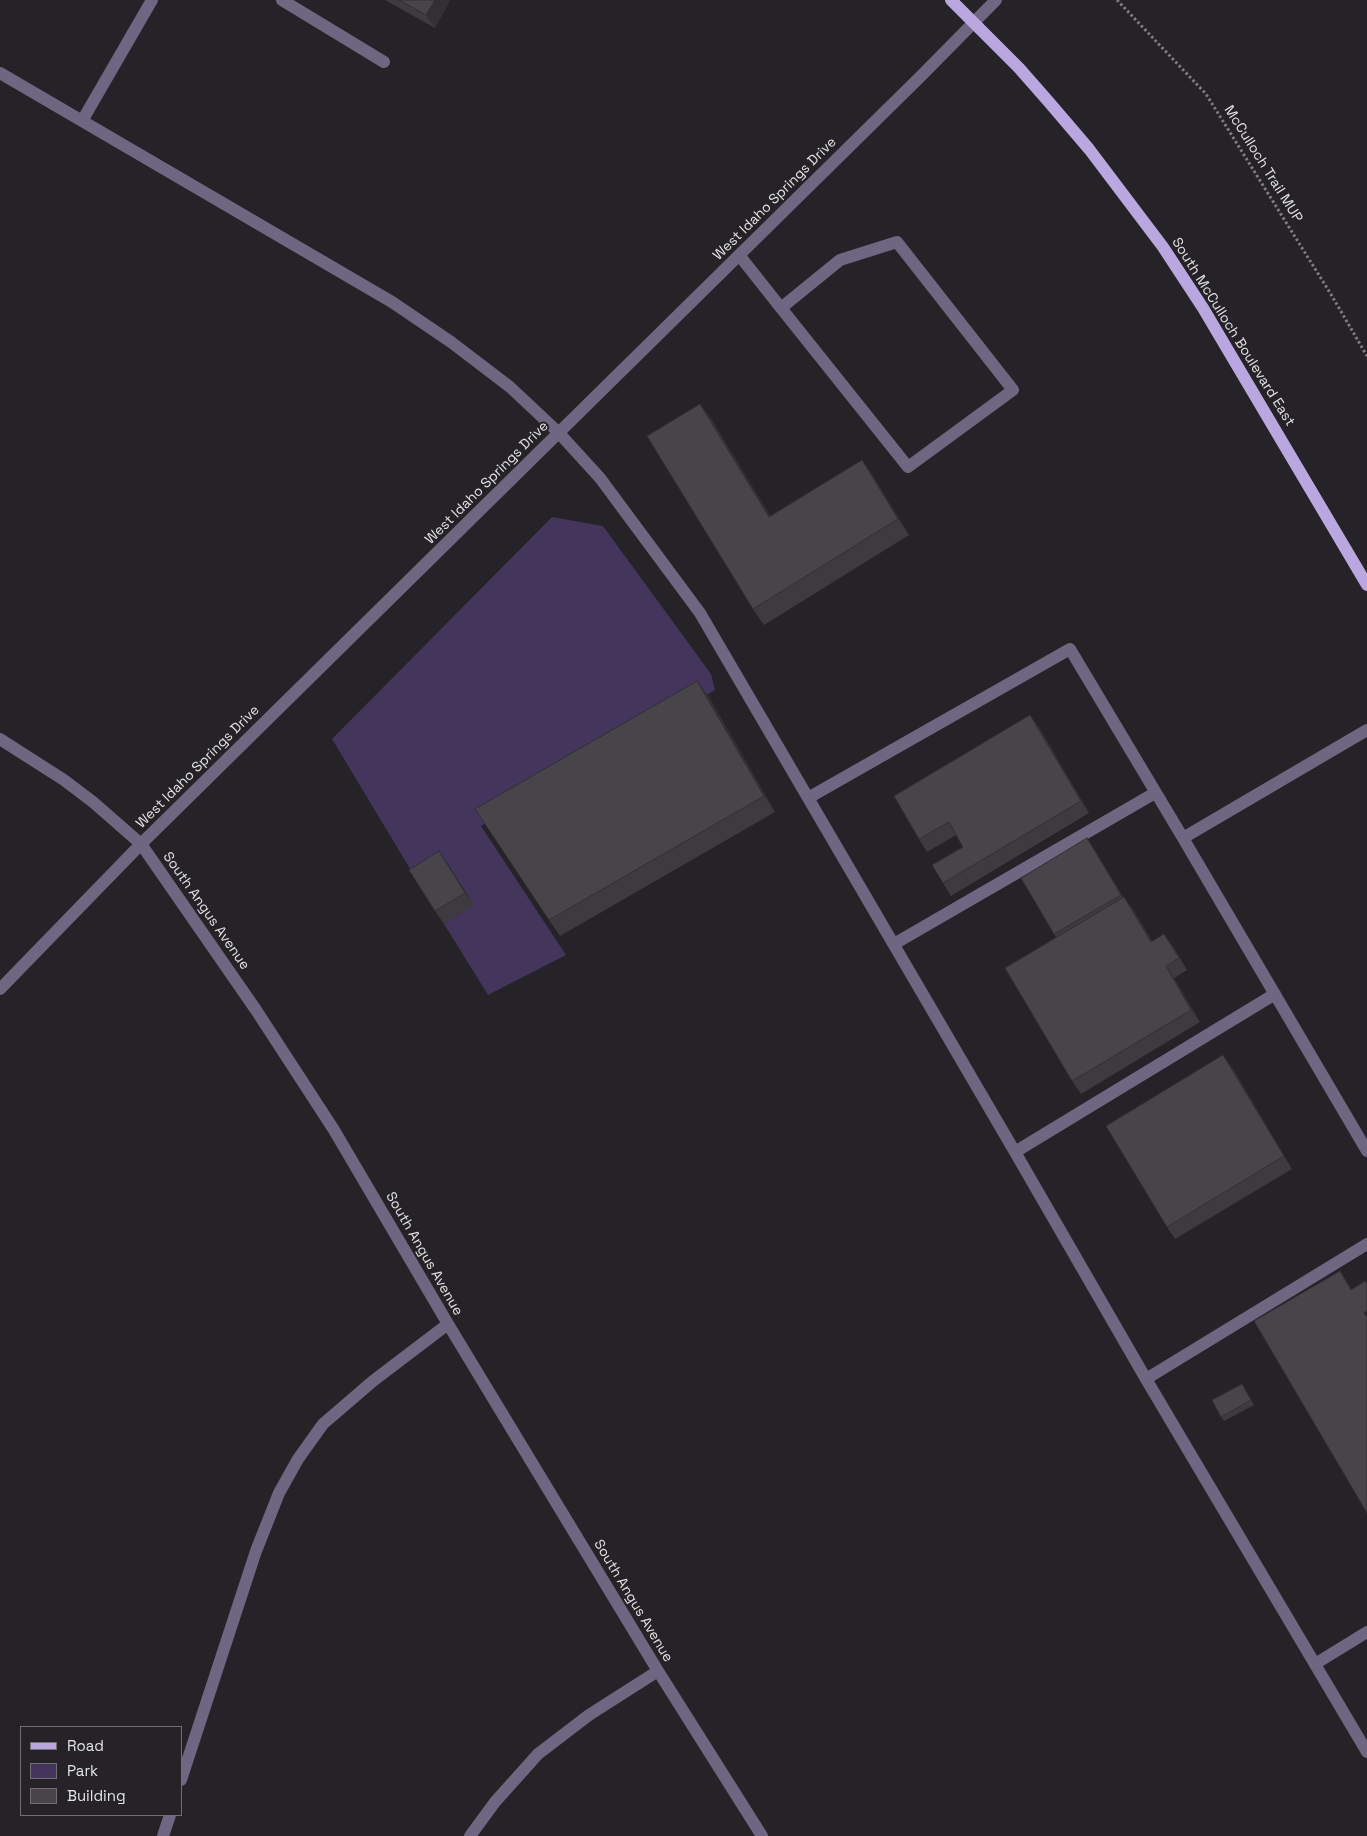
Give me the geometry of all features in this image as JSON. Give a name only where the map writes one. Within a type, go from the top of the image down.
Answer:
[{"type":"main road","name":"South McCulloch Boulevard East","points":[[951,0],[1019,68],[1083,142],[1163,247],[1208,316],[1367,585]]},
{"type":"street","points":[[82,121],[152,0]]},
{"type":"street","points":[[282,0],[384,62]]},
{"type":"street","name":"West Idaho Springs Drive","points":[[0,989],[141,844],[975,23],[996,0]]},
{"type":"street","points":[[0,73],[392,302],[452,342],[510,387],[559,433],[600,478],[700,613],[1146,1379],[1367,1752]]},
{"type":"street","points":[[739,255],[781,308],[908,467],[1013,390],[897,242],[840,260],[781,308]]},
{"type":"street","points":[[808,798],[1070,649],[1367,1151]]},
{"type":"street","points":[[1183,838],[1367,730]]},
{"type":"street","name":"South Angus Avenue","points":[[0,739],[64,780],[93,802],[141,844],[256,1010],[334,1130],[448,1324],[658,1670],[762,1836]]},
{"type":"street","points":[[894,944],[1155,793]]},
{"type":"street","points":[[1015,1152],[1275,994]]},
{"type":"street","points":[[1146,1379],[1367,1244]]},
{"type":"street","points":[[182,1777],[256,1551],[279,1493],[298,1459],[323,1424],[373,1381],[448,1324]]},
{"type":"street","points":[[1315,1664],[1367,1632]]},
{"type":"street","points":[[470,1836],[495,1802],[538,1754],[589,1715],[658,1670]]},
{"type":"street","points":[[163,1836],[170,1816]]},
{"type":"path","name":"McCulloch Trail MUP","points":[[1117,0],[1206,94],[1332,296],[1367,356]]},
{"type":"green space","points":[[552,517],[603,526],[711,674],[715,690],[481,826],[566,955],[488,995],[444,924],[473,905],[418,882],[332,739]]},
{"type":"building","points":[[399,0],[435,0],[426,15]]},
{"type":"building","points":[[700,404],[769,517],[862,460],[898,519],[753,609],[647,436]]},
{"type":"building","points":[[697,681],[764,796],[549,920],[475,809]]},
{"type":"building","points":[[1030,715],[1081,801],[943,883],[932,865],[963,847],[949,822],[919,839],[894,796]]},
{"type":"building","points":[[1087,838],[1121,895],[1054,934],[1021,878]]},
{"type":"building","points":[[439,851],[465,893],[435,911],[409,870]]},
{"type":"building","points":[[1124,897],[1151,942],[1164,934],[1179,958],[1166,966],[1191,1010],[1072,1081],[1005,968]]},
{"type":"building","points":[[1223,1055],[1284,1156],[1167,1227],[1106,1126]]},
{"type":"building","points":[[1340,1271],[1351,1290],[1365,1281],[1367,1284],[1367,1311],[1364,1313],[1367,1317],[1367,1513],[1254,1321]]},
{"type":"building","points":[[1242,1384],[1251,1400],[1221,1417],[1212,1400]]}]
